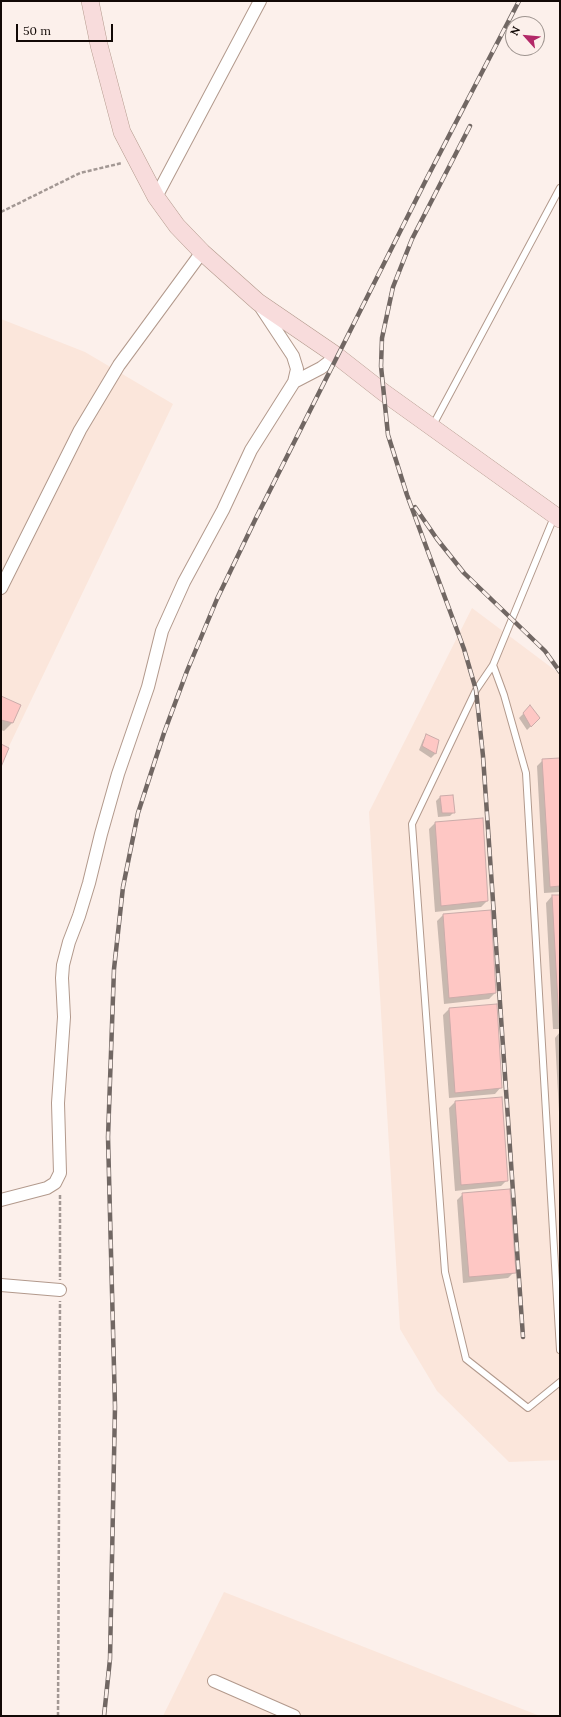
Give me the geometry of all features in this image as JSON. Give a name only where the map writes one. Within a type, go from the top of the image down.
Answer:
[{"type":"main road","points":[[90,1],[99,45],[122,132],[156,197],[177,226],[202,252],[258,302],[337,356],[383,392],[432,426],[557,518]]},
{"type":"street","points":[[156,197],[260,1]]},
{"type":"street","points":[[1,588],[80,430],[119,366],[202,252]]},
{"type":"street","points":[[1,1200],[47,1188],[54,1183],[60,1173],[58,1103],[64,1016],[62,978],[63,966],[69,942],[89,883],[116,782],[148,687],[162,630],[184,582],[223,510],[251,450],[294,382],[297,369],[293,356],[258,302]]},
{"type":"street","points":[[294,382],[321,368],[337,356]]},
{"type":"street","points":[[1,1285],[60,1290]]},
{"type":"street","points":[[214,1681],[294,1716]]},
{"type":"lane","points":[[432,426],[560,188]]},
{"type":"lane","points":[[557,518],[493,665],[476,690],[412,824],[445,1272],[466,1359],[528,1408],[560,1382]]},
{"type":"lane","points":[[493,665],[504,695],[526,774],[560,1350]]},
{"type":"path","points":[[1,212],[80,173],[137,160]]},
{"type":"path","points":[[58,1716],[60,1173]]},
{"type":"shaded area","points":[[1,319],[85,352],[173,404],[1,763]]},
{"type":"shaded area","points":[[472,608],[560,674],[560,1460],[509,1462],[437,1391],[400,1329],[369,812]]},
{"type":"shaded area","points":[[224,1592],[540,1716],[163,1716]]},
{"type":"building","points":[[1,696],[21,705],[13,723],[1,720]]},
{"type":"building","points":[[530,705],[540,718],[531,727],[523,713]]},
{"type":"building","points":[[426,734],[439,740],[436,754],[422,746]]},
{"type":"building","points":[[1,744],[9,748],[1,767]]},
{"type":"building","points":[[560,758],[560,886],[550,887],[542,759]]},
{"type":"building","points":[[453,795],[455,813],[442,813],[440,796]]},
{"type":"building","points":[[483,818],[488,901],[441,906],[435,822]]},
{"type":"building","points":[[552,895],[560,895],[560,1023],[559,1023]]},
{"type":"building","points":[[491,910],[496,993],[449,998],[443,914]]},
{"type":"building","points":[[497,1004],[502,1088],[455,1093],[449,1008]]},
{"type":"building","points":[[502,1097],[508,1181],[461,1185],[455,1101]]},
{"type":"building","points":[[510,1189],[516,1273],[469,1277],[462,1193]]},
{"type":"railway","points":[[104,1716],[110,1659],[115,1407],[108,1137],[114,969],[123,887],[138,813],[164,733],[187,671],[217,599],[256,518],[426,180],[519,1]]},
{"type":"railway","points":[[470,126],[412,239],[393,287],[382,338],[381,366],[388,435],[407,495],[464,649],[476,690],[483,756],[523,1337]]},
{"type":"railway","points":[[415,507],[437,539],[464,573],[545,651],[560,672]]}]
